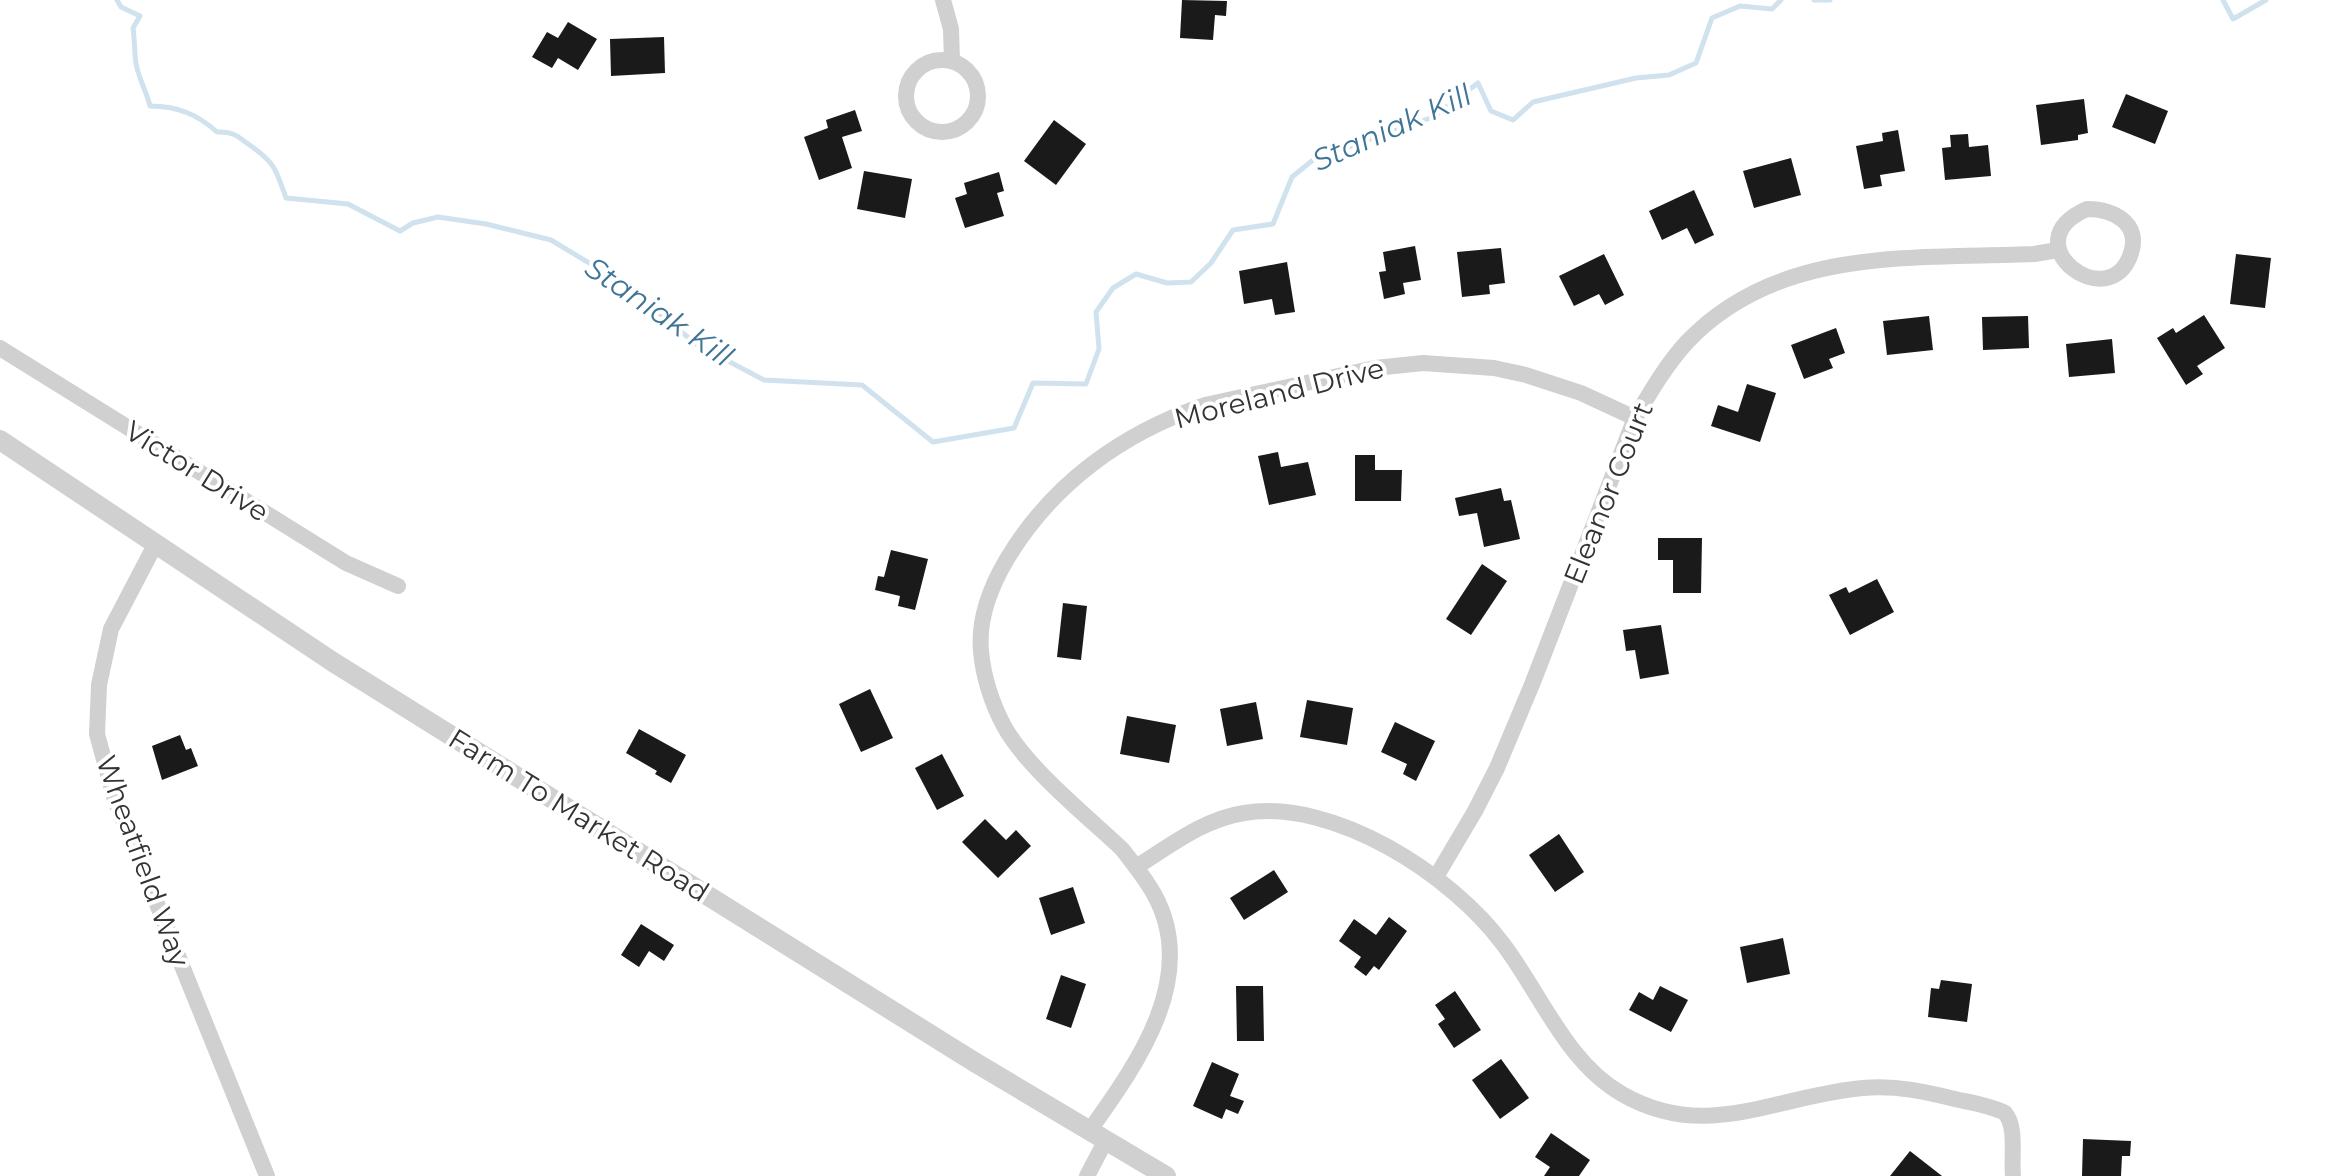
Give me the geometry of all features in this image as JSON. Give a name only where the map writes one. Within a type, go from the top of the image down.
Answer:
[{"type":"street","points":[[943,0],[951,29],[952,61]]},
{"type":"street","points":[[940,60],[952,61],[963,66],[977,85],[977,109],[962,127],[940,133],[918,123],[910,114],[906,90],[918,69],[940,60]]},
{"type":"street","points":[[2087,209],[2113,212],[2126,221],[2133,235],[2127,264],[2118,273],[2104,278],[2078,274],[2066,265],[2058,250],[2066,224],[2075,214],[2087,209]]},
{"type":"street","name":"Eleanor Court","points":[[1436,877],[1497,768],[1635,418],[1657,381],[1687,343],[1709,321],[1773,284],[1810,270],[1837,264],[2034,254],[2058,250]]},
{"type":"street","name":"Victor Drive","points":[[0,348],[346,563],[398,586]]},
{"type":"street","name":"Moreland Drive","points":[[1087,1176],[1098,1135],[1157,1022],[1169,967],[1169,944],[1155,896],[1136,867],[1122,849],[1022,752],[996,710],[980,650],[983,620],[995,580],[1037,514],[1064,487],[1124,441],[1178,414],[1205,405],[1402,364],[1457,364],[1526,375],[1581,393],[1635,418]]},
{"type":"street","name":"Farm To Market Road","points":[[0,440],[333,662],[976,1063],[1166,1176]]},
{"type":"street","name":"Wheatfield Way","points":[[156,543],[111,629],[99,685],[97,734],[115,800],[267,1176]]},
{"type":"street","points":[[1136,867],[1206,825],[1246,812],[1289,813],[1357,832],[1391,848],[1436,877],[1469,905],[1503,943],[1588,1068],[1619,1092],[1654,1110],[1692,1116],[1717,1115],[1861,1088],[1884,1087],[1926,1092],[1999,1110],[2008,1116],[2013,1132],[2013,1176]]},
{"type":"building","points":[[1182,0],[1227,1],[1226,16],[1215,15],[1213,40],[1180,38]]},
{"type":"building","points":[[568,22],[597,39],[578,70],[558,58],[552,68],[532,57],[547,32],[558,38]]},
{"type":"building","points":[[664,37],[665,73],[611,76],[610,39]]},
{"type":"building","points":[[2126,94],[2168,111],[2155,144],[2112,127]]},
{"type":"building","points":[[2084,99],[2088,133],[2078,135],[2078,140],[2041,145],[2036,105]]},
{"type":"building","points":[[855,110],[862,131],[842,137],[852,168],[819,180],[804,137],[828,128],[826,120]]},
{"type":"building","points":[[1054,120],[1086,144],[1056,185],[1024,161]]},
{"type":"building","points":[[1898,130],[1905,171],[1880,175],[1882,186],[1864,189],[1856,146],[1883,141],[1882,133]]},
{"type":"building","points":[[1968,134],[1969,147],[1988,145],[1991,176],[1945,180],[1942,148],[1951,147],[1950,135]]},
{"type":"building","points":[[1791,158],[1801,195],[1754,208],[1743,171]]},
{"type":"building","points":[[864,171],[912,179],[905,218],[857,209]]},
{"type":"building","points":[[999,172],[1004,191],[997,193],[1004,216],[965,228],[955,198],[967,194],[964,183]]},
{"type":"building","points":[[1694,190],[1714,235],[1695,244],[1687,228],[1662,240],[1649,211]]},
{"type":"building","points":[[1415,246],[1421,280],[1403,283],[1405,294],[1384,299],[1379,272],[1386,271],[1383,252]]},
{"type":"building","points":[[1501,248],[1505,283],[1489,285],[1490,294],[1462,297],[1457,252]]},
{"type":"building","points":[[1604,254],[1624,295],[1605,305],[1599,294],[1574,306],[1559,276]]},
{"type":"building","points":[[2236,254],[2271,258],[2265,308],[2230,304]]},
{"type":"building","points":[[1287,262],[1295,312],[1275,315],[1272,299],[1244,304],[1239,271]]},
{"type":"building","points":[[2204,315],[2225,348],[2197,366],[2203,374],[2186,385],[2157,338],[2173,328],[2176,333]]},
{"type":"building","points":[[1929,316],[1933,350],[1887,355],[1883,321]]},
{"type":"building","points":[[2028,316],[2029,348],[1983,350],[1982,317]]},
{"type":"building","points":[[1836,328],[1845,353],[1829,359],[1833,368],[1804,379],[1791,345]]},
{"type":"building","points":[[2112,339],[2115,373],[2069,377],[2066,344]]},
{"type":"building","points":[[1747,384],[1776,393],[1760,442],[1711,426],[1718,405],[1738,412]]},
{"type":"building","points":[[1278,452],[1281,467],[1308,462],[1316,495],[1269,505],[1258,456]]},
{"type":"building","points":[[1355,455],[1375,455],[1375,470],[1402,470],[1401,501],[1355,501]]},
{"type":"building","points":[[1501,488],[1504,501],[1511,500],[1520,539],[1484,547],[1477,513],[1459,516],[1455,498]]},
{"type":"building","points":[[1658,538],[1702,538],[1701,593],[1673,593],[1673,560],[1658,560]]},
{"type":"building","points":[[891,550],[928,559],[915,610],[898,606],[900,596],[875,590],[878,576],[884,577]]},
{"type":"building","points":[[1482,564],[1507,581],[1471,635],[1446,619]]},
{"type":"building","points":[[1877,579],[1894,612],[1850,635],[1829,595],[1846,587],[1849,593]]},
{"type":"building","points":[[1063,603],[1087,606],[1081,660],[1057,657]]},
{"type":"building","points":[[1661,625],[1669,674],[1640,679],[1635,650],[1626,651],[1623,630]]},
{"type":"building","points":[[870,689],[893,738],[861,752],[839,704]]},
{"type":"building","points":[[1307,700],[1353,708],[1347,745],[1300,737]]},
{"type":"building","points":[[1256,702],[1263,739],[1227,746],[1220,709]]},
{"type":"building","points":[[1127,716],[1176,725],[1169,763],[1120,754]]},
{"type":"building","points":[[1395,722],[1435,741],[1416,781],[1403,774],[1407,764],[1381,752]]},
{"type":"building","points":[[639,729],[686,755],[671,783],[626,753]]},
{"type":"building","points":[[180,735],[186,750],[191,748],[198,766],[162,780],[152,746]]},
{"type":"building","points":[[942,754],[964,796],[937,810],[915,768]]},
{"type":"building","points":[[985,819],[1006,840],[1016,830],[1031,846],[998,878],[962,842]]},
{"type":"building","points":[[1559,834],[1584,872],[1555,892],[1529,855]]},
{"type":"building","points":[[1274,870],[1288,892],[1244,920],[1230,898]]},
{"type":"building","points":[[1073,887],[1085,923],[1051,935],[1039,898]]},
{"type":"building","points":[[1389,917],[1407,931],[1379,970],[1374,966],[1366,976],[1354,967],[1361,957],[1339,941],[1354,919],[1376,935]]},
{"type":"building","points":[[641,924],[674,945],[664,961],[649,951],[639,967],[621,955]]},
{"type":"building","points":[[1783,938],[1790,974],[1747,983],[1740,947]]},
{"type":"building","points":[[1061,975],[1086,984],[1071,1028],[1046,1019]]},
{"type":"building","points":[[1941,980],[1972,984],[1967,1022],[1928,1017],[1931,988],[1939,989]]},
{"type":"building","points":[[1236,986],[1263,986],[1264,1041],[1237,1041]]},
{"type":"building","points":[[1660,986],[1688,1000],[1671,1032],[1629,1010],[1639,992],[1653,1000]]},
{"type":"building","points":[[1455,991],[1481,1030],[1454,1048],[1438,1024],[1445,1019],[1435,1005]]},
{"type":"building","points":[[1501,1059],[1529,1098],[1500,1119],[1472,1080]]},
{"type":"building","points":[[1212,1062],[1239,1074],[1230,1096],[1244,1101],[1238,1114],[1226,1109],[1222,1119],[1193,1106]]},
{"type":"building","points":[[1551,1133],[1590,1160],[1579,1176],[1544,1176],[1550,1167],[1535,1157]]},
{"type":"building","points":[[2083,1139],[2131,1141],[2130,1156],[2122,1156],[2121,1176],[2082,1176]]},
{"type":"building","points":[[1910,1151],[1942,1176],[1890,1176]]},
{"type":"waterway","name":"Staniak Kill","points":[[117,0],[121,7],[140,16],[133,28],[135,60],[150,106],[186,112],[217,132],[228,132],[239,137],[270,163],[286,198],[348,204],[400,231],[413,223],[438,217],[486,224],[551,240],[624,284],[696,344],[764,380],[862,385],[933,442],[1014,428],[1033,383],[1086,384],[1099,349],[1096,312],[1113,288],[1136,274],[1167,283],[1191,282],[1211,263],[1233,230],[1273,224],[1292,177],[1313,160],[1433,117],[1478,83],[1491,111],[1513,120],[1533,102],[1636,78],[1669,75],[1696,63],[1712,18],[1740,6],[1772,9],[1781,0]]},
{"type":"waterway","name":"Staniak Kill","points":[[1814,0],[1830,0]]},
{"type":"waterway","name":"Staniak Kill","points":[[2223,0],[2233,19],[2266,0]]}]
